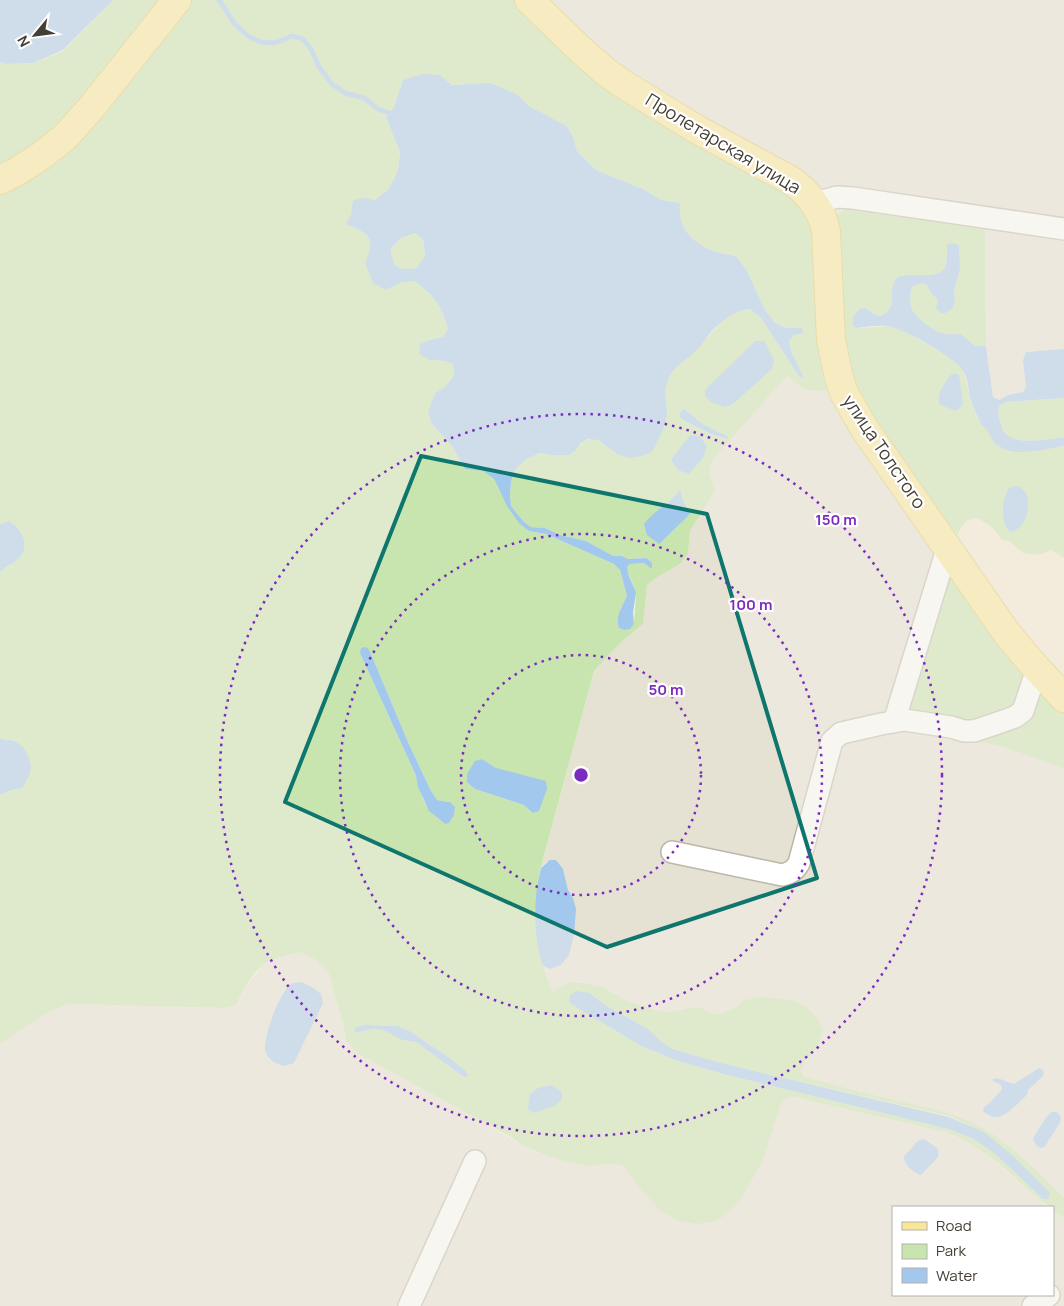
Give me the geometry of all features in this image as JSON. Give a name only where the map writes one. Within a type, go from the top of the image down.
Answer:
[{"type":"main road","points":[[0,180],[42,156],[65,137],[91,108],[177,0]]},
{"type":"main road","name":"Пролетарская улица","points":[[529,0],[606,72],[698,130],[792,181],[815,203]]},
{"type":"main road","name":"улица Толстого","points":[[815,203],[826,231],[831,340],[844,394],[864,428],[948,546],[1006,632],[1064,698]]},
{"type":"street","name":"Пролетарская улица","points":[[815,203],[837,197],[853,198],[1064,229]]},
{"type":"street","points":[[894,722],[948,546]]},
{"type":"street","points":[[672,852],[782,875],[790,873],[799,862],[832,741],[842,733],[905,720],[950,726],[964,731],[974,730],[1015,717],[1023,711],[1037,669]]},
{"type":"street","points":[[409,1306],[475,1161]]},
{"type":"street","points":[[1033,1306],[1048,1296]]},
{"type":"highlighted area","points":[[421,456],[707,514],[817,878],[607,947],[285,802]]},
{"type":"shaded area","points":[[539,0],[1064,0],[1064,349],[1026,352],[1023,360],[1027,387],[1023,392],[1008,395],[999,400],[993,397],[986,346],[985,224],[844,209],[832,221],[667,105]]},
{"type":"shaded area","points":[[787,376],[805,390],[835,392],[1064,708],[1064,1198],[1006,1144],[967,1120],[947,1113],[803,1076],[801,1070],[805,1061],[817,1048],[736,1007],[720,1014],[710,1013],[702,1008],[691,1007],[671,1012],[659,1011],[630,1002],[602,987],[583,983],[570,982],[561,986],[553,993],[548,981],[543,966],[550,969],[560,965],[569,955],[573,898],[568,890],[563,869],[546,862],[541,868],[594,671],[620,643],[643,624],[647,585],[680,564],[688,554],[690,531],[715,491],[709,474],[711,460]]},
{"type":"shaded area","points":[[977,518],[992,527],[1002,540],[1009,541],[1023,553],[1039,555],[1051,550],[1064,558],[1064,688],[953,541],[967,521]]},
{"type":"shaded area","points":[[301,952],[317,961],[328,971],[343,1023],[346,1041],[522,1145],[538,1152],[587,1166],[616,1164],[624,1167],[631,1175],[773,1125],[781,1104],[787,1098],[794,1097],[945,1132],[966,1141],[980,1149],[1048,1206],[892,1206],[892,1296],[1054,1296],[1054,1211],[1064,1218],[1064,1306],[0,1306],[0,1044],[50,1011],[70,1004],[224,1008],[236,1005],[247,985],[264,964],[283,956]]},
{"type":"green space","points":[[113,0],[164,0],[56,128],[33,146],[0,167],[0,62],[5,64],[33,63],[63,51]]},
{"type":"green space","points":[[191,0],[522,0],[792,189],[815,226],[835,392],[805,390],[787,376],[712,460],[709,474],[715,491],[690,531],[688,554],[680,564],[647,585],[643,624],[620,643],[594,671],[539,874],[535,916],[540,956],[553,992],[570,982],[583,983],[602,987],[630,1002],[659,1011],[671,1012],[691,1007],[702,1008],[710,1013],[720,1014],[736,1007],[744,1000],[762,997],[790,1000],[806,1006],[817,1018],[823,1029],[817,1048],[805,1061],[801,1070],[803,1076],[946,1113],[976,1124],[997,1137],[1017,1153],[1064,1198],[1064,1218],[1054,1211],[1054,1206],[1042,1202],[993,1159],[959,1138],[945,1132],[794,1097],[787,1098],[781,1104],[763,1160],[740,1201],[722,1217],[713,1222],[696,1224],[677,1220],[660,1210],[642,1191],[624,1167],[616,1164],[587,1166],[560,1160],[538,1152],[522,1145],[509,1136],[357,1053],[346,1041],[343,1023],[328,971],[317,961],[301,952],[286,955],[263,965],[251,978],[236,1005],[224,1008],[70,1004],[50,1011],[0,1044],[0,795],[22,788],[12,740],[0,739],[0,573],[18,560],[9,521],[0,524],[0,192],[123,86]],"holes":[[[440,75],[452,85],[464,84],[518,95],[529,106],[567,126],[577,151],[596,170],[645,190],[661,200],[679,203],[681,221],[691,237],[704,247],[736,256],[747,271],[765,310],[775,323],[803,333],[794,335],[788,340],[803,377],[799,375],[761,318],[750,309],[734,314],[721,323],[673,371],[665,390],[667,410],[605,444],[589,439],[582,442],[576,450],[551,455],[540,453],[525,460],[515,470],[511,482],[511,506],[524,522],[531,527],[545,528],[560,535],[586,541],[612,556],[622,556],[628,559],[646,558],[644,563],[630,564],[627,567],[636,593],[634,624],[620,609],[627,596],[620,570],[614,564],[546,534],[529,531],[500,492],[494,479],[483,471],[465,469],[452,446],[432,424],[435,393],[446,386],[454,375],[453,364],[445,361],[430,360],[429,340],[443,337],[448,329],[443,313],[432,296],[414,281],[400,283],[386,290],[365,263],[370,248],[369,238],[366,234],[347,224],[351,215],[365,198],[375,200],[389,189],[398,170],[400,152],[386,117],[394,107],[403,80]],[[684,409],[703,424],[727,436],[727,439],[711,434],[681,419],[679,415],[681,410]],[[360,653],[371,654],[430,789],[437,800],[450,802],[445,824],[432,814],[426,805],[413,769]],[[482,759],[496,768],[533,812],[524,805],[475,789]],[[589,993],[605,1005],[648,1029],[663,1043],[673,1049],[784,1078],[949,1116],[968,1125],[1043,1199],[994,1153],[972,1138],[948,1129],[727,1075],[678,1061],[641,1046],[574,1006]],[[365,1025],[397,1026],[408,1030],[465,1070],[461,1075],[416,1042],[402,1040],[383,1030],[372,1029],[356,1033]]]},
{"type":"green space","points":[[853,206],[985,224],[986,346],[975,346],[961,334],[947,334],[937,331],[918,318],[911,305],[912,287],[920,284],[926,285],[938,301],[955,302],[954,290],[960,270],[957,243],[947,245],[946,264],[941,272],[932,275],[900,276],[894,282],[892,303],[887,312],[881,316],[873,314],[866,308],[856,328],[888,326],[904,331],[956,363],[963,370],[977,417],[982,426],[987,429],[994,442],[1021,452],[1064,446],[1064,558],[1051,550],[1039,555],[1023,553],[1009,541],[1002,540],[992,527],[977,518],[966,521],[953,541],[847,384],[832,221],[846,208]]},
{"type":"green space","points":[[415,233],[423,239],[425,256],[418,268],[401,269],[393,261],[391,248],[401,238]]},
{"type":"green space","points":[[1064,398],[1064,437],[1025,441],[1010,437],[1003,431],[1000,422],[999,406],[1006,402]]},
{"type":"green space","points":[[948,558],[1064,708],[1064,769],[1004,747],[959,737],[898,730]]},
{"type":"water","points":[[0,0],[113,0],[63,50],[33,63],[5,64],[0,62]]},
{"type":"water","points":[[423,74],[440,75],[452,85],[490,83],[518,95],[529,106],[567,126],[577,151],[596,170],[645,190],[661,200],[680,203],[681,221],[691,237],[704,247],[736,256],[747,271],[765,310],[775,323],[787,328],[802,328],[803,333],[794,335],[789,341],[791,351],[804,378],[799,376],[761,318],[750,309],[739,311],[719,324],[697,350],[673,372],[667,383],[666,390],[666,421],[652,452],[629,458],[617,454],[598,440],[588,439],[569,455],[540,453],[525,460],[515,470],[511,482],[511,506],[524,522],[531,527],[545,528],[560,535],[586,541],[613,556],[622,556],[628,559],[646,558],[652,563],[652,569],[644,563],[630,564],[627,567],[636,592],[633,613],[634,624],[630,629],[624,630],[619,628],[618,624],[620,612],[627,596],[620,570],[614,564],[546,534],[529,531],[519,523],[507,506],[494,479],[483,471],[465,469],[452,446],[432,424],[428,412],[435,393],[446,386],[454,375],[453,364],[445,361],[430,360],[419,354],[420,344],[443,337],[448,329],[440,307],[432,296],[414,281],[400,283],[386,290],[373,283],[365,263],[370,247],[369,237],[346,224],[351,215],[353,200],[365,198],[375,200],[389,189],[398,170],[400,152],[386,117],[394,107],[403,80]],"holes":[[[415,233],[423,239],[425,256],[417,268],[401,269],[397,267],[393,260],[391,248],[401,238]]]},
{"type":"water","points":[[954,243],[959,245],[960,270],[954,290],[955,302],[952,309],[946,313],[941,313],[936,308],[938,301],[928,287],[922,284],[912,287],[910,299],[913,311],[923,321],[941,333],[961,334],[975,346],[986,346],[993,397],[999,400],[1008,395],[1023,392],[1026,387],[1023,360],[1026,352],[1064,349],[1064,398],[1006,402],[999,406],[999,410],[1000,422],[1005,433],[1010,437],[1033,441],[1064,437],[1064,446],[1029,452],[1003,449],[994,442],[987,430],[982,426],[971,401],[965,375],[958,365],[928,344],[895,328],[879,326],[856,328],[853,326],[853,317],[859,309],[866,308],[873,314],[881,316],[887,312],[892,303],[894,282],[897,278],[906,275],[932,275],[941,272],[946,264],[947,244]]},
{"type":"water","points":[[755,341],[764,341],[774,360],[772,369],[733,404],[725,407],[711,402],[705,396],[705,390]]},
{"type":"water","points":[[956,373],[959,375],[963,403],[956,411],[940,405],[939,397],[941,389],[950,375]]},
{"type":"water","points":[[684,409],[703,424],[727,436],[728,439],[711,434],[681,419],[679,415],[681,410]]},
{"type":"water","points":[[690,435],[700,436],[707,447],[703,458],[689,474],[678,470],[671,460]]},
{"type":"water","points":[[1018,486],[1026,494],[1028,501],[1027,513],[1022,525],[1010,532],[1003,516],[1003,503],[1010,487]]},
{"type":"water","points":[[680,489],[683,501],[690,514],[659,544],[647,535],[644,524],[672,499]]},
{"type":"water","points":[[9,521],[22,534],[25,545],[24,551],[16,561],[0,573],[0,524]]},
{"type":"water","points":[[361,648],[368,648],[371,654],[430,789],[437,800],[450,802],[455,807],[454,815],[449,823],[445,824],[429,811],[418,787],[413,769],[360,653]]},
{"type":"water","points":[[0,739],[14,741],[20,745],[26,751],[31,769],[22,788],[0,795]]},
{"type":"water","points":[[482,759],[496,768],[546,781],[547,789],[539,811],[533,813],[524,805],[475,789],[467,782],[467,774],[475,761]]},
{"type":"water","points":[[550,860],[556,860],[563,869],[568,890],[573,898],[576,909],[574,935],[569,955],[561,965],[550,969],[543,966],[537,943],[535,905],[541,868]]},
{"type":"water","points":[[301,982],[321,994],[323,1003],[294,1063],[284,1066],[267,1056],[265,1043],[274,1013],[283,994],[293,983]]},
{"type":"water","points":[[577,991],[589,993],[605,1005],[648,1029],[663,1043],[673,1049],[714,1061],[949,1117],[984,1132],[1012,1155],[1050,1193],[1048,1199],[1043,1199],[994,1153],[972,1138],[948,1129],[727,1075],[678,1061],[641,1046],[574,1006],[569,1001],[570,995]]},
{"type":"water","points":[[365,1025],[397,1026],[408,1030],[444,1054],[465,1070],[468,1075],[466,1077],[461,1075],[416,1042],[402,1040],[383,1030],[372,1029],[356,1033],[354,1030]]},
{"type":"water","points":[[1039,1068],[1043,1070],[1044,1075],[1009,1112],[994,1117],[983,1111],[984,1107],[1002,1089],[1000,1084],[993,1081],[993,1079],[1014,1084]]},
{"type":"water","points":[[551,1085],[562,1092],[562,1099],[555,1106],[533,1113],[528,1109],[530,1094],[538,1088]]},
{"type":"water","points":[[1052,1112],[1057,1112],[1061,1117],[1060,1123],[1045,1146],[1041,1148],[1036,1145],[1033,1138],[1047,1116]]},
{"type":"water","points":[[924,1139],[937,1148],[939,1152],[938,1157],[921,1175],[909,1168],[904,1156],[919,1140]]},
{"type":"waterway","points":[[219,0],[235,24],[248,36],[261,42],[275,43],[292,36],[303,39],[311,49],[319,67],[332,84],[345,93],[364,98],[378,109],[395,115]]}]
